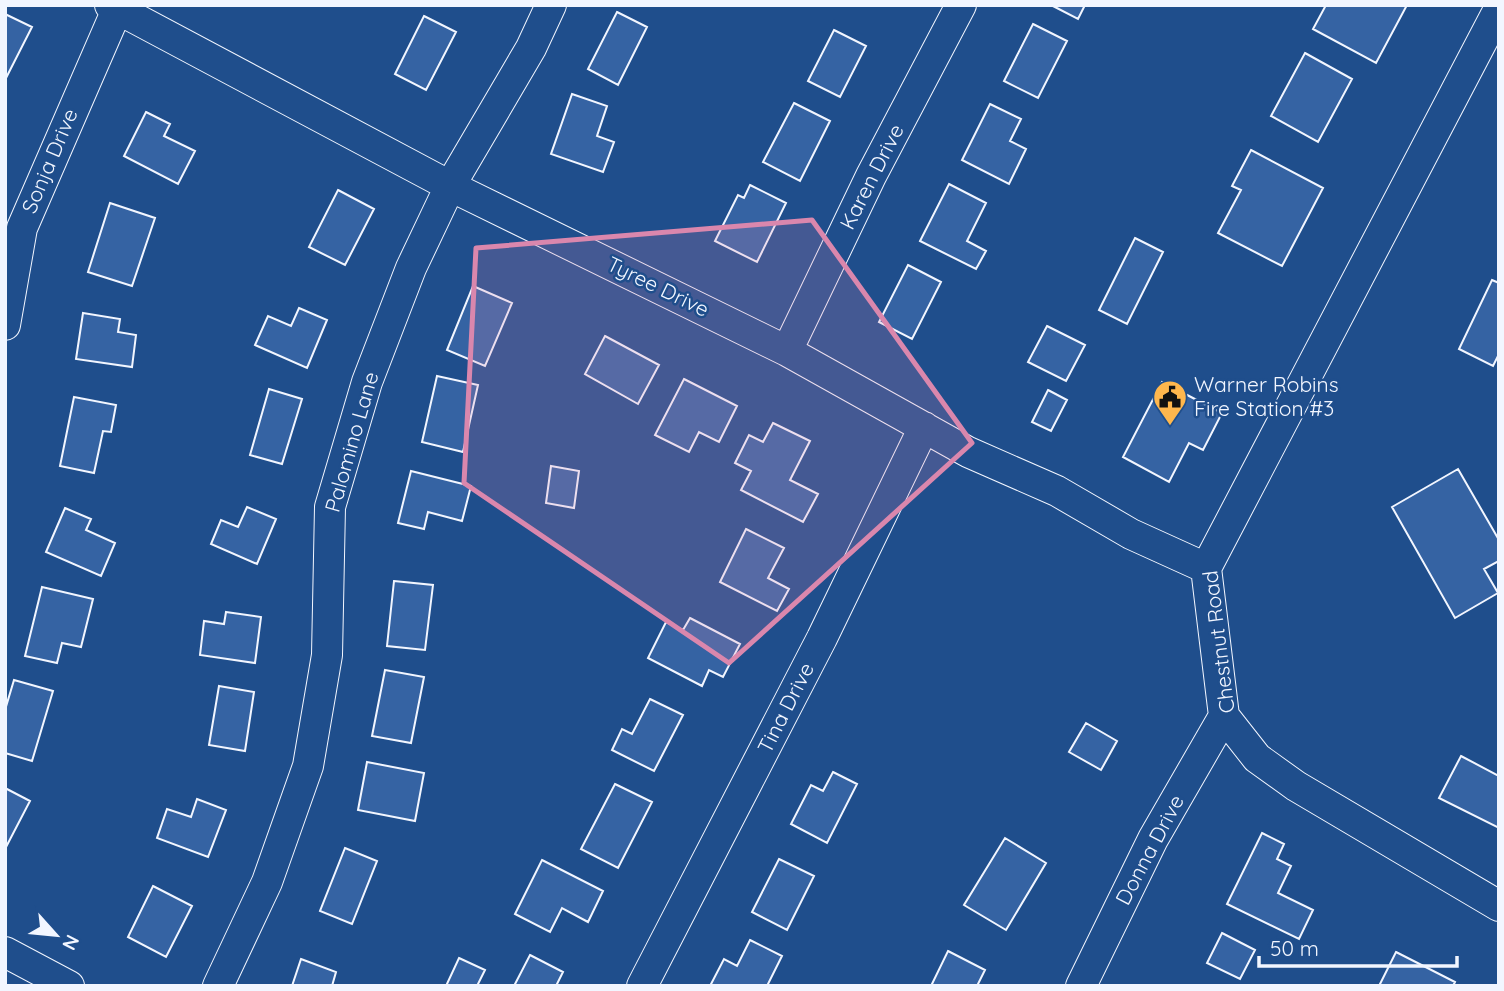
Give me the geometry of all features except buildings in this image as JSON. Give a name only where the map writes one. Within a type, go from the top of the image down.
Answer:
[{"type":"street","name":"Palomino Lane","points":[[218,986],[267,882],[308,766],[327,655],[330,507],[368,382],[411,268],[450,186],[531,48],[551,5]]},
{"type":"street","name":"Karen Drive","points":[[787,351],[871,176],[961,5]]},
{"type":"street","name":"Tyree Drive","points":[[116,6],[450,186],[787,351],[968,452],[1057,491],[1131,534],[1206,568]]},
{"type":"street","name":"Sonja Drive","points":[[5,325],[22,228],[116,6]]},
{"type":"street","name":"Chestnut Road","points":[[1499,9],[1206,568],[1224,716],[1257,758],[1296,786],[1499,906]]},
{"type":"street","name":"Tina Drive","points":[[642,986],[822,638],[924,427]]},
{"type":"street","name":"Donna Drive","points":[[1081,986],[1153,839],[1224,716]]},
{"type":"street","points":[[5,952],[69,986]]},
{"type":"highlighted area","points":[[812,220],[972,443],[729,663],[464,483],[476,248]]},
{"type":"place","name":"Warner Robins Fire Station #3","points":[[1170,427]]}]
